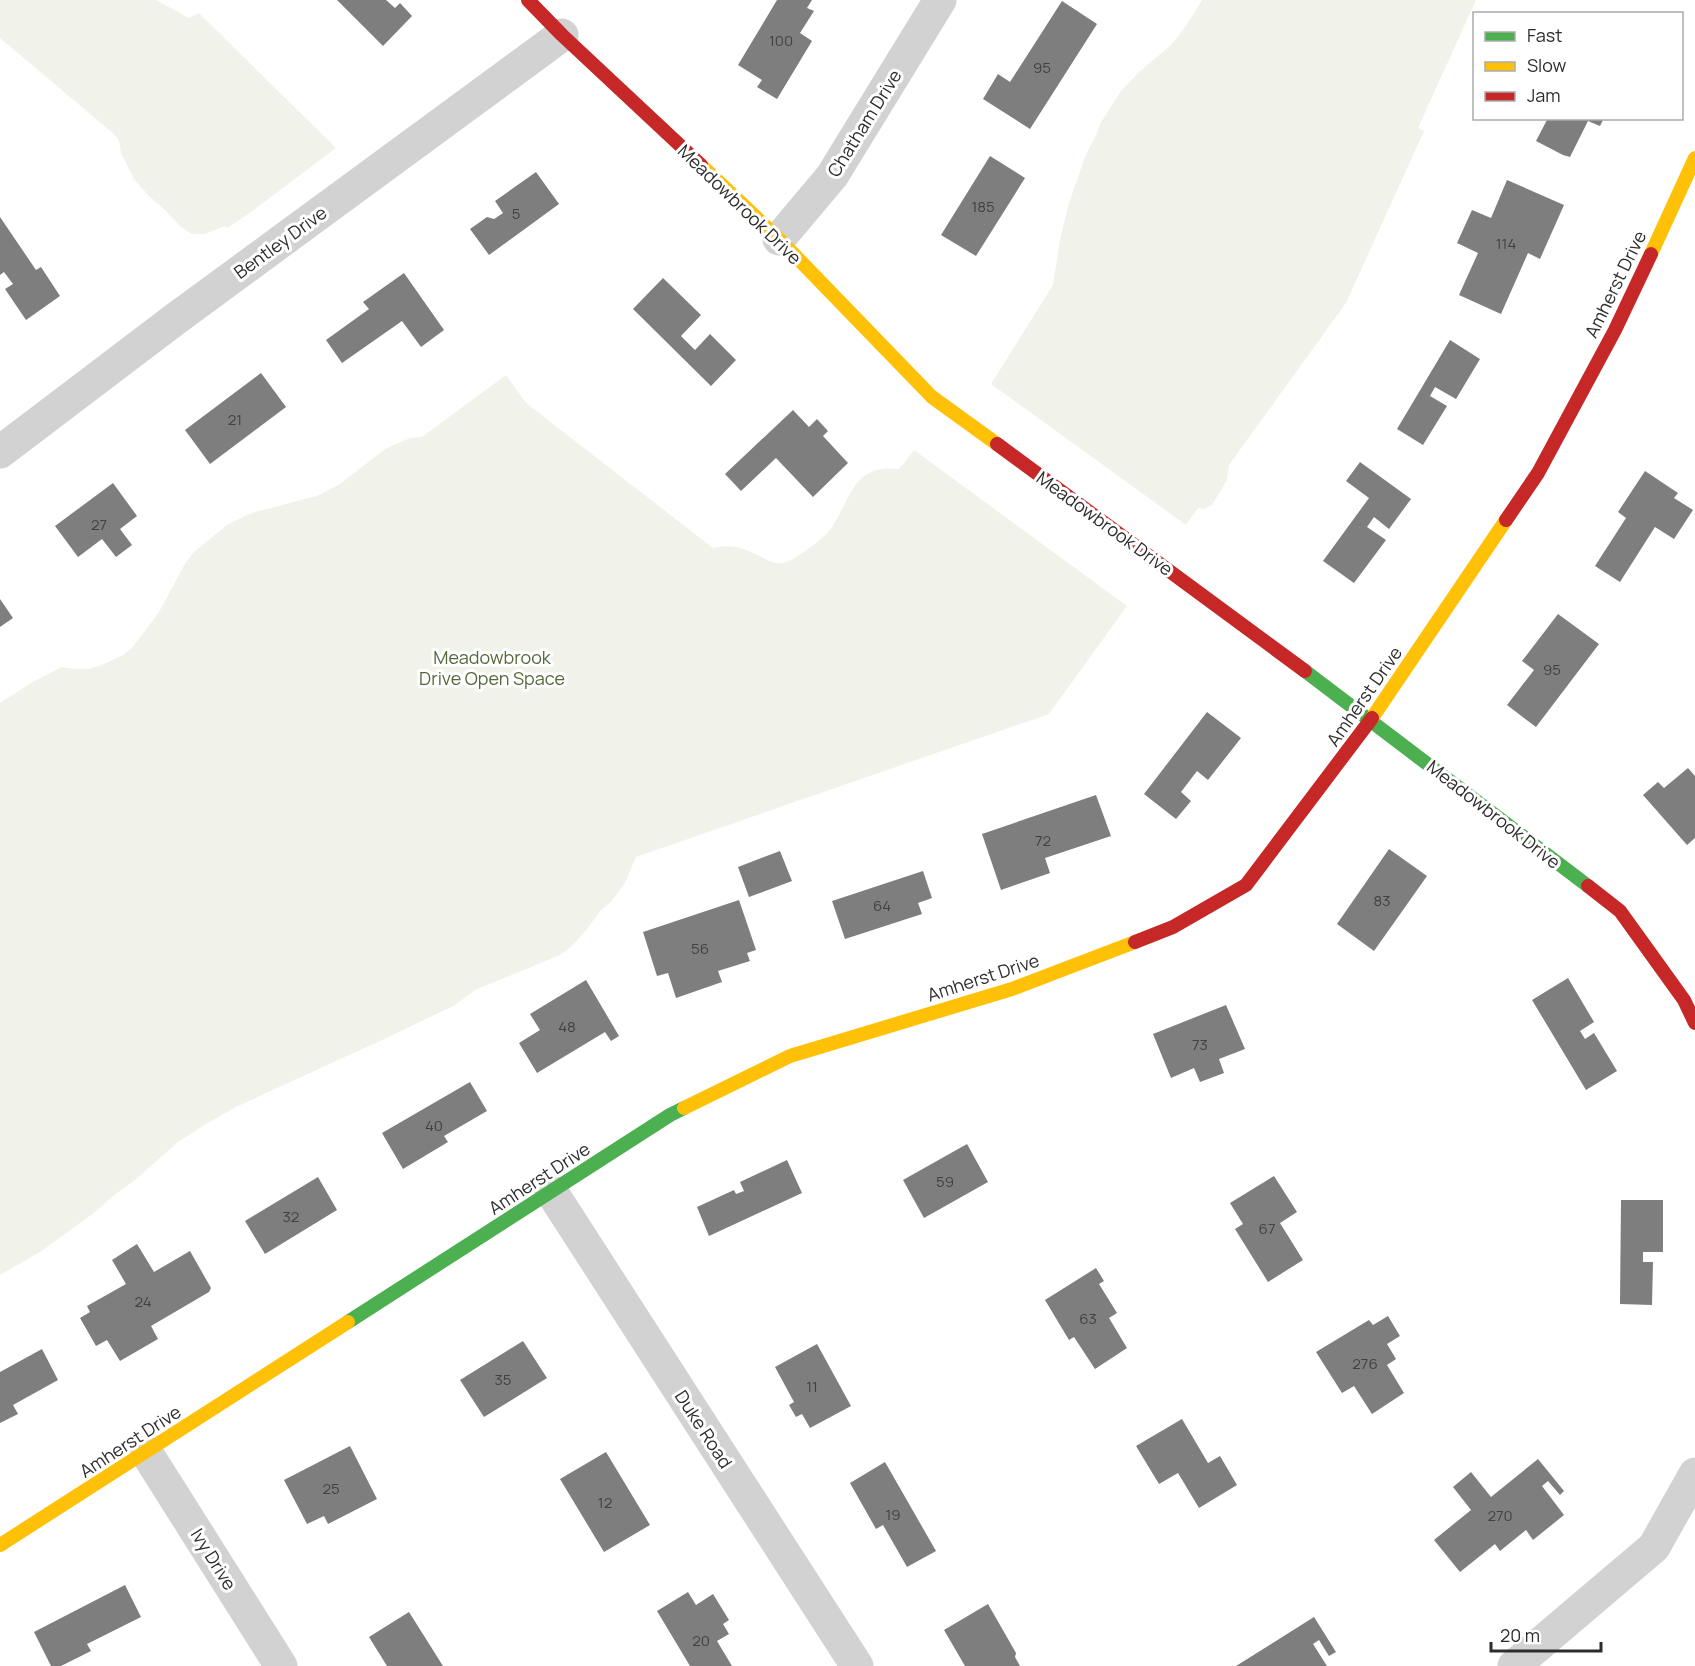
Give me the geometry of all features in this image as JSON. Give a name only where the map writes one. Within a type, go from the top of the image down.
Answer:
[{"type":"street","name":"Meadowbrook Drive","points":[[528,0],[562,35],[779,239],[932,396],[1371,720],[1620,911],[1684,1000],[1695,1023]]},
{"type":"street","name":"Chatham Drive","points":[[779,239],[832,176],[940,0]]},
{"type":"street","name":"Bentley Drive","points":[[0,452],[174,320],[562,35]]},
{"type":"street","name":"Amherst Drive","points":[[0,1545],[670,1115],[790,1056],[1012,989],[1173,927],[1246,885],[1371,720],[1538,472],[1615,330],[1695,159]]},
{"type":"street","name":"Duke Road","points":[[551,1191],[857,1666]]},
{"type":"street","name":"Ivy Drive","points":[[146,1452],[281,1666]]},
{"type":"street","points":[[1514,1666],[1654,1547],[1695,1474]]},
{"type":"green space","points":[[0,0],[156,0],[189,18],[199,13],[336,148],[227,228],[225,226],[205,234],[192,234],[181,227],[134,179],[115,135],[0,38]]},
{"type":"green space","points":[[1202,0],[1476,0],[1418,128],[1424,131],[1346,303],[1229,465],[1227,480],[1212,505],[1204,509],[1198,508],[1186,525],[991,384],[1053,285],[1060,239],[1069,203],[1085,157],[1101,122],[1121,91],[1139,72],[1170,46]]},
{"type":"green space","name":"Meadowbrook Drive Open Space","points":[[506,375],[526,403],[713,548],[736,547],[772,562],[789,561],[829,531],[854,487],[862,478],[871,472],[883,469],[899,469],[914,450],[1127,606],[1049,714],[636,857],[625,883],[611,902],[602,909],[571,947],[560,955],[475,990],[455,1005],[234,1108],[178,1142],[94,1213],[40,1252],[0,1275],[0,703],[62,667],[88,669],[123,655],[132,648],[159,612],[186,562],[194,552],[227,525],[251,513],[317,496],[340,484],[385,449],[410,438],[422,437]]},
{"type":"building","points":[[337,0],[386,0],[395,8],[400,3],[412,16],[383,46]]},
{"type":"building","points":[[777,0],[812,0],[807,8],[814,11],[800,33],[812,41],[777,99],[757,87],[762,80],[738,65]]},
{"type":"building","points":[[1062,1],[1097,24],[1030,129],[983,99],[998,74],[1010,82]]},
{"type":"building","points":[[1547,120],[1603,120],[1600,126],[1588,121],[1570,157],[1536,141]]},
{"type":"building","points":[[990,156],[1025,178],[976,256],[941,235]]},
{"type":"building","points":[[536,172],[559,204],[489,255],[470,229],[487,217],[494,219],[503,213],[495,201]]},
{"type":"building","points":[[1507,180],[1564,205],[1540,259],[1528,253],[1501,314],[1459,295],[1478,253],[1457,243],[1472,210],[1491,218]]},
{"type":"building","points":[[0,217],[36,270],[41,267],[60,296],[26,320],[5,289],[13,284],[4,272],[0,275]]},
{"type":"building","points":[[404,273],[444,330],[421,347],[402,321],[342,363],[326,340],[369,309],[363,302]]},
{"type":"building","points":[[663,278],[701,315],[681,336],[695,350],[710,334],[736,360],[711,386],[633,309]]},
{"type":"building","points":[[1450,340],[1480,359],[1456,399],[1435,387],[1430,396],[1447,406],[1423,445],[1397,429]]},
{"type":"building","points":[[261,373],[286,407],[210,464],[185,430]]},
{"type":"building","points":[[793,410],[809,427],[817,419],[828,431],[823,436],[848,463],[813,497],[776,458],[741,491],[725,474]]},
{"type":"building","points":[[1360,462],[1411,499],[1389,529],[1374,517],[1367,527],[1386,540],[1354,583],[1323,561],[1369,498],[1346,481]]},
{"type":"building","points":[[1645,471],[1678,493],[1674,498],[1693,510],[1674,539],[1655,527],[1620,582],[1595,566],[1626,518],[1618,512]]},
{"type":"building","points":[[113,483],[137,516],[120,529],[132,545],[116,557],[102,539],[78,557],[55,526]]},
{"type":"building","points":[[0,599],[13,618],[0,627]]},
{"type":"building","points":[[1558,614],[1599,644],[1536,727],[1507,705],[1534,670],[1522,661]]},
{"type":"building","points":[[1207,712],[1241,738],[1208,780],[1197,771],[1181,792],[1191,801],[1176,819],[1144,794]]},
{"type":"building","points":[[1688,768],[1695,776],[1695,838],[1687,845],[1643,795],[1658,782],[1664,788]]},
{"type":"building","points":[[1096,795],[1111,836],[1045,858],[1050,873],[1001,890],[982,834]]},
{"type":"building","points":[[1389,849],[1427,876],[1374,951],[1337,924]]},
{"type":"building","points":[[780,851],[792,881],[749,897],[738,867]]},
{"type":"building","points":[[923,871],[932,898],[918,903],[922,914],[845,939],[832,901]]},
{"type":"building","points":[[739,900],[756,950],[747,953],[750,961],[718,971],[722,982],[676,998],[668,973],[657,976],[643,932]]},
{"type":"building","points":[[1568,978],[1594,1022],[1580,1031],[1585,1039],[1594,1033],[1617,1071],[1586,1090],[1532,1000]]},
{"type":"building","points":[[586,980],[619,1036],[611,1041],[605,1032],[537,1073],[519,1043],[540,1030],[530,1014]]},
{"type":"building","points":[[1226,1005],[1245,1049],[1219,1059],[1224,1073],[1200,1082],[1194,1068],[1171,1078],[1153,1034]]},
{"type":"building","points":[[470,1082],[487,1111],[444,1136],[448,1142],[403,1169],[382,1133]]},
{"type":"building","points":[[967,1144],[988,1182],[924,1218],[903,1180]]},
{"type":"building","points":[[787,1160],[802,1193],[709,1236],[697,1207],[734,1190],[736,1194],[744,1191],[740,1182]]},
{"type":"building","points":[[1274,1176],[1297,1212],[1280,1223],[1303,1260],[1268,1282],[1235,1229],[1243,1224],[1230,1203]]},
{"type":"building","points":[[318,1177],[337,1210],[265,1254],[245,1221]]},
{"type":"building","points":[[1621,1200],[1663,1200],[1663,1252],[1643,1252],[1643,1262],[1653,1262],[1652,1305],[1620,1304]]},
{"type":"building","points":[[137,1244],[154,1272],[190,1251],[211,1288],[209,1292],[151,1326],[158,1339],[120,1361],[107,1340],[96,1346],[80,1318],[90,1312],[87,1306],[126,1284],[112,1260]]},
{"type":"building","points":[[1096,1268],[1104,1281],[1099,1284],[1117,1313],[1109,1318],[1127,1348],[1095,1369],[1074,1337],[1069,1340],[1045,1300]]},
{"type":"building","points":[[1388,1316],[1400,1336],[1387,1344],[1396,1359],[1387,1365],[1404,1393],[1372,1414],[1354,1386],[1342,1393],[1316,1352],[1369,1320],[1373,1325]]},
{"type":"building","points":[[523,1341],[547,1378],[484,1417],[460,1380]]},
{"type":"building","points":[[817,1344],[851,1406],[810,1428],[802,1414],[796,1417],[789,1405],[794,1402],[775,1367]]},
{"type":"building","points":[[42,1349],[58,1380],[13,1405],[18,1414],[0,1423],[0,1372]]},
{"type":"building","points":[[1182,1419],[1208,1463],[1220,1456],[1237,1485],[1199,1508],[1178,1473],[1159,1484],[1136,1446]]},
{"type":"building","points":[[350,1446],[377,1499],[328,1524],[324,1516],[307,1524],[284,1480]]},
{"type":"building","points":[[606,1452],[650,1525],[604,1552],[560,1479]]},
{"type":"building","points":[[1538,1459],[1564,1491],[1560,1495],[1548,1481],[1542,1486],[1564,1515],[1533,1540],[1526,1530],[1500,1551],[1495,1544],[1460,1572],[1434,1540],[1471,1510],[1453,1487],[1471,1472],[1491,1497]]},
{"type":"building","points":[[885,1462],[936,1551],[907,1567],[883,1525],[876,1529],[850,1483]]},
{"type":"building","points":[[125,1585],[141,1617],[87,1644],[91,1651],[61,1666],[51,1666],[34,1632]]},
{"type":"building","points":[[688,1592],[696,1605],[713,1594],[729,1620],[723,1624],[729,1634],[717,1641],[732,1666],[690,1666],[657,1611]]},
{"type":"building","points":[[988,1604],[1016,1653],[1015,1657],[1020,1666],[965,1666],[944,1630]]},
{"type":"building","points":[[409,1612],[443,1666],[387,1666],[369,1637]]},
{"type":"building","points":[[1314,1617],[1336,1652],[1329,1656],[1319,1640],[1313,1644],[1327,1666],[1236,1666]]},
{"type":"traffic: fast","points":[[1305,671],[1588,886]]},
{"type":"traffic: fast","points":[[348,1322],[684,1108]]},
{"type":"traffic: slow","points":[[1651,254],[1695,158]]},
{"type":"traffic: slow","points":[[701,165],[779,239],[932,397],[997,444]]},
{"type":"traffic: slow","points":[[1372,718],[1506,520]]},
{"type":"traffic: slow","points":[[684,1108],[790,1056],[1012,989],[1135,942]]},
{"type":"traffic: slow","points":[[0,1545],[348,1322]]},
{"type":"traffic: jam","points":[[528,0],[562,35],[701,165]]},
{"type":"traffic: jam","points":[[1506,520],[1538,473],[1615,330],[1651,254]]},
{"type":"traffic: jam","points":[[997,444],[1305,671]]},
{"type":"traffic: jam","points":[[1135,942],[1173,927],[1246,885],[1372,718]]},
{"type":"traffic: jam","points":[[1588,886],[1620,911],[1684,1000],[1695,1023]]}]
